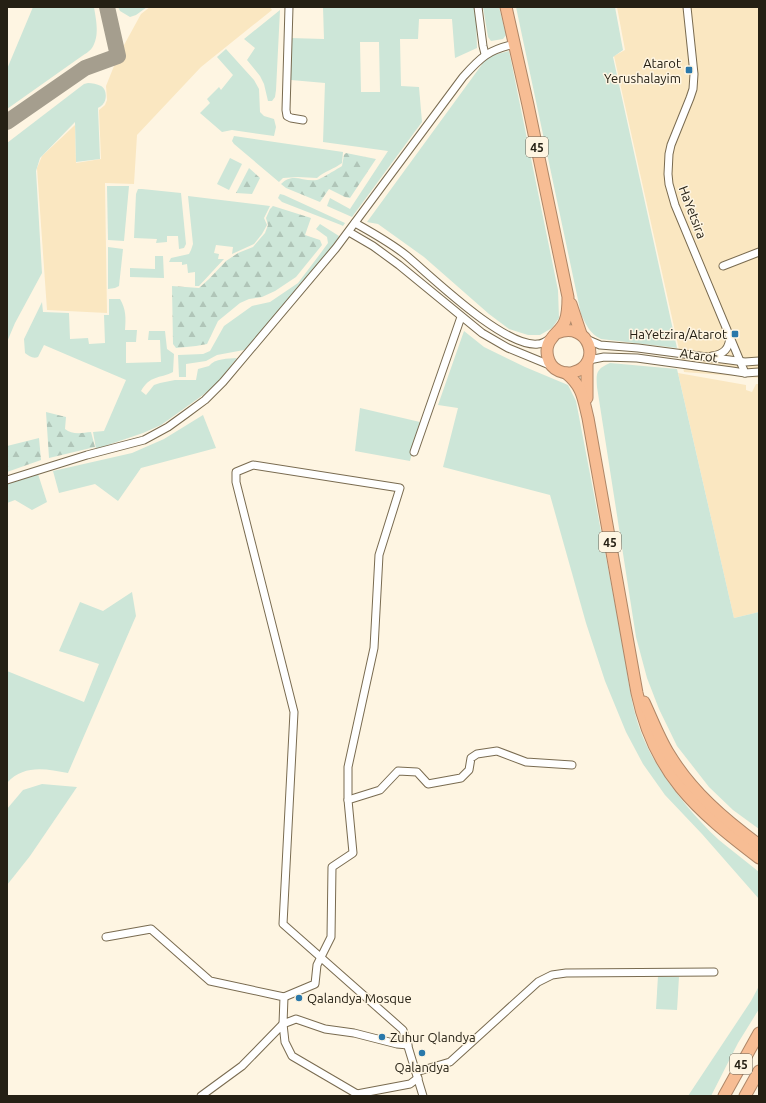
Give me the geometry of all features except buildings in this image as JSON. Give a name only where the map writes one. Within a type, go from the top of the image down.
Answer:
[{"type":"highway","name":"45","points":[[506,7],[566,286],[574,315],[590,349],[586,377],[588,418]]},
{"type":"highway","name":"45","points":[[566,286],[568,301],[567,316],[563,327],[548,343],[547,355],[553,367],[566,373],[577,383],[581,390],[588,418],[641,711],[648,732],[655,749],[680,788],[731,837],[759,858]]},
{"type":"highway","points":[[555,335],[569,330],[584,336]]},
{"type":"highway","points":[[566,373],[578,371],[588,362]]},
{"type":"highway","name":"45","points":[[633,665],[641,696],[664,744],[678,768],[703,798],[728,821],[759,845]]},
{"type":"highway","name":"45","points":[[724,1096],[759,1033]]},
{"type":"highway","name":"45","points":[[745,1096],[759,1071]]},
{"type":"street","points":[[290,7],[286,110],[288,116],[291,118],[303,120]]},
{"type":"street","points":[[478,7],[485,54]]},
{"type":"street","name":"HaYetsira","points":[[687,7],[694,74],[693,89],[670,149],[668,163],[669,184],[675,205],[745,373]]},
{"type":"street","points":[[7,480],[86,455],[144,440],[174,423],[205,400],[223,382],[349,232],[463,77],[485,54],[514,44]]},
{"type":"street","points":[[356,223],[379,236],[406,256],[478,316],[499,331],[523,342],[532,344],[538,344],[555,335]]},
{"type":"street","points":[[349,232],[373,246],[399,265],[493,340],[553,367]]},
{"type":"street","points":[[723,266],[759,252]]},
{"type":"street","points":[[414,452],[461,316]]},
{"type":"street","name":"Atarot","points":[[584,336],[600,345],[638,348],[741,362],[759,361]]},
{"type":"street","points":[[708,357],[723,353],[730,344],[730,337]]},
{"type":"street","name":"Atarot","points":[[588,362],[609,357],[637,358],[745,373],[759,372]]},
{"type":"street","points":[[106,937],[151,929],[210,981],[284,997],[315,984],[317,965],[321,957],[331,937],[332,868],[353,853],[348,800],[348,767],[374,648],[378,555],[400,488],[253,464],[236,472],[236,482],[294,712],[283,924],[321,957],[403,1030],[422,1096]]},
{"type":"street","points":[[348,800],[380,790],[398,771],[416,772],[428,784],[461,778],[469,770],[471,758],[477,754],[497,751],[526,762],[572,764]]},
{"type":"street","points":[[284,997],[283,1024],[285,1042],[292,1056],[357,1094],[410,1084],[417,1075],[450,1062],[538,982],[552,975],[566,973],[714,972]]},
{"type":"street","points":[[200,1096],[242,1066],[283,1024],[296,1019],[325,1029],[354,1033],[397,1044],[408,1045]]},
{"type":"shaded area","points":[[150,7],[270,7],[272,10],[201,67],[137,135],[134,184],[105,183],[107,313],[47,310],[37,168],[42,156],[75,125],[76,163],[101,159],[99,110],[105,105],[107,100],[106,86],[118,56],[141,14]]},
{"type":"shaded area","points":[[617,7],[759,7],[759,378],[684,372],[614,56],[625,50]]},
{"type":"shaded area","points":[[678,373],[746,385],[746,390],[752,392],[756,384],[759,384],[759,612],[734,618]]},
{"type":"green space","points":[[33,7],[94,7],[97,28],[96,38],[92,48],[89,51],[7,109],[7,69]]},
{"type":"green space","points":[[118,7],[147,7],[136,15],[130,17],[120,11]]},
{"type":"green space","points":[[323,7],[474,7],[477,48],[455,58],[452,19],[419,19],[418,39],[400,39],[401,86],[419,87],[422,122],[352,217],[327,206],[330,198],[350,209],[388,151],[323,142],[325,83],[291,80],[290,38],[324,39]],"holes":[[[360,42],[379,42],[380,92],[361,92]]]},
{"type":"green space","points":[[483,7],[499,7],[506,35],[503,39],[491,41],[488,37]]},
{"type":"green space","points":[[516,7],[615,7],[623,50],[613,57],[677,348],[601,339],[591,332],[581,314]]},
{"type":"green space","points":[[280,10],[276,90],[275,97],[272,101],[268,101],[264,84],[260,76],[247,60],[255,48],[244,39]]},
{"type":"green space","points":[[226,49],[254,80],[259,89],[260,112],[264,116],[274,119],[276,127],[274,136],[232,130],[222,132],[200,113],[210,103],[207,99],[219,87],[221,90],[233,75],[217,57]]},
{"type":"green space","points":[[509,51],[558,290],[559,318],[552,328],[540,335],[528,335],[509,329],[489,314],[424,257],[378,224],[367,222],[483,63],[489,56]]},
{"type":"green space","points":[[88,83],[103,87],[106,95],[104,102],[98,108],[100,159],[76,162],[75,122],[40,158],[36,171],[42,273],[15,323],[7,342],[7,143],[84,84]]},
{"type":"green space","points":[[234,136],[343,152],[342,163],[317,178],[283,178],[279,182],[234,144],[232,141]]},
{"type":"green space","points":[[346,153],[376,159],[350,198],[329,189],[320,202],[286,188],[281,184],[285,180],[294,178],[317,180],[342,166],[344,155]]},
{"type":"green space","points":[[230,158],[242,164],[229,190],[217,184]]},
{"type":"green space","points":[[249,168],[260,178],[252,194],[236,193]]},
{"type":"green space","points":[[107,186],[129,186],[124,241],[108,240]]},
{"type":"green space","points":[[138,189],[181,193],[186,244],[184,248],[179,249],[178,236],[167,236],[167,242],[156,243],[157,239],[134,238],[136,194]]},
{"type":"green space","points":[[280,194],[345,223],[343,226],[282,202],[278,198]]},
{"type":"green space","points":[[188,196],[270,206],[264,218],[267,225],[254,244],[232,254],[233,247],[216,245],[214,253],[219,254],[218,259],[224,259],[199,286],[195,286],[195,272],[188,273],[187,264],[182,265],[182,262],[169,262],[171,258],[189,254],[193,244]]},
{"type":"green space","points":[[273,206],[311,218],[305,235],[320,240],[322,245],[296,277],[275,291],[262,297],[249,299],[240,303],[218,321],[207,344],[176,348],[173,344],[172,286],[199,288],[226,261],[238,253],[253,247],[265,233],[268,225],[266,218]]},
{"type":"green space","points":[[320,224],[339,236],[338,238],[313,273],[247,347],[244,350],[217,355],[206,361],[186,364],[186,377],[179,377],[178,355],[203,354],[210,351],[224,326],[252,306],[270,302],[298,283],[328,243],[327,237],[316,229]]},
{"type":"green space","points":[[108,247],[123,249],[119,286],[108,289]]},
{"type":"green space","points":[[155,256],[163,256],[164,278],[130,277],[130,268],[155,269]]},
{"type":"green space","points":[[109,299],[120,299],[125,314],[125,330],[137,330],[136,342],[126,342],[126,363],[161,362],[160,340],[148,340],[149,331],[165,331],[167,349],[174,354],[173,372],[148,382],[141,391],[146,395],[154,385],[175,380],[196,380],[198,369],[209,366],[218,360],[237,358],[218,382],[203,395],[161,425],[143,433],[96,449],[93,432],[104,431],[126,380],[44,345],[38,357],[31,357],[25,353],[24,339],[42,302],[43,312],[69,313],[70,339],[88,338],[89,344],[105,343],[104,315],[109,315]]},
{"type":"green space","points":[[464,331],[484,347],[525,367],[568,385],[576,401],[636,718],[652,757],[678,795],[698,819],[719,840],[759,872],[759,899],[702,834],[665,795],[643,764],[626,732],[605,681],[586,623],[550,495],[443,467],[458,408],[438,405]]},
{"type":"green space","points":[[610,363],[677,369],[734,618],[759,612],[759,829],[733,810],[709,787],[677,746],[659,709],[647,678],[636,637],[597,387],[597,375],[599,370]]},
{"type":"green space","points":[[360,408],[420,422],[410,461],[355,451]]},
{"type":"green space","points":[[46,412],[66,417],[65,429],[68,431],[77,433],[91,432],[95,447],[49,458]]},
{"type":"green space","points":[[203,415],[216,448],[141,468],[118,501],[95,484],[59,493],[53,471],[132,453],[164,439]]},
{"type":"green space","points":[[39,438],[41,460],[7,472],[7,446]]},
{"type":"green space","points":[[38,474],[47,502],[32,510],[15,500],[7,503],[7,484]]},
{"type":"green space","points":[[132,592],[136,616],[68,773],[44,769],[28,770],[14,777],[7,783],[7,671],[84,702],[99,664],[59,651],[80,602],[103,611]]},
{"type":"green space","points":[[42,784],[77,787],[30,856],[7,885],[7,809],[23,790]]},
{"type":"green space","points":[[658,976],[679,977],[677,1010],[656,1009]]},
{"type":"green space","points":[[759,986],[759,1009],[738,1043],[711,1096],[688,1096],[751,1001]]},
{"type":"taxiway","points":[[7,122],[85,68],[118,56],[107,7]]},
{"type":"place","name":"Atarot Yerushalayim","points":[[689,70]]},
{"type":"place","name":"HaYetzira/Atarot","points":[[735,334]]},
{"type":"place","name":"Qalandya Mosque","points":[[299,998]]},
{"type":"place","name":"Zuhur Qlandya","points":[[382,1037]]},
{"type":"place","name":"Qalandya","points":[[422,1053]]}]
